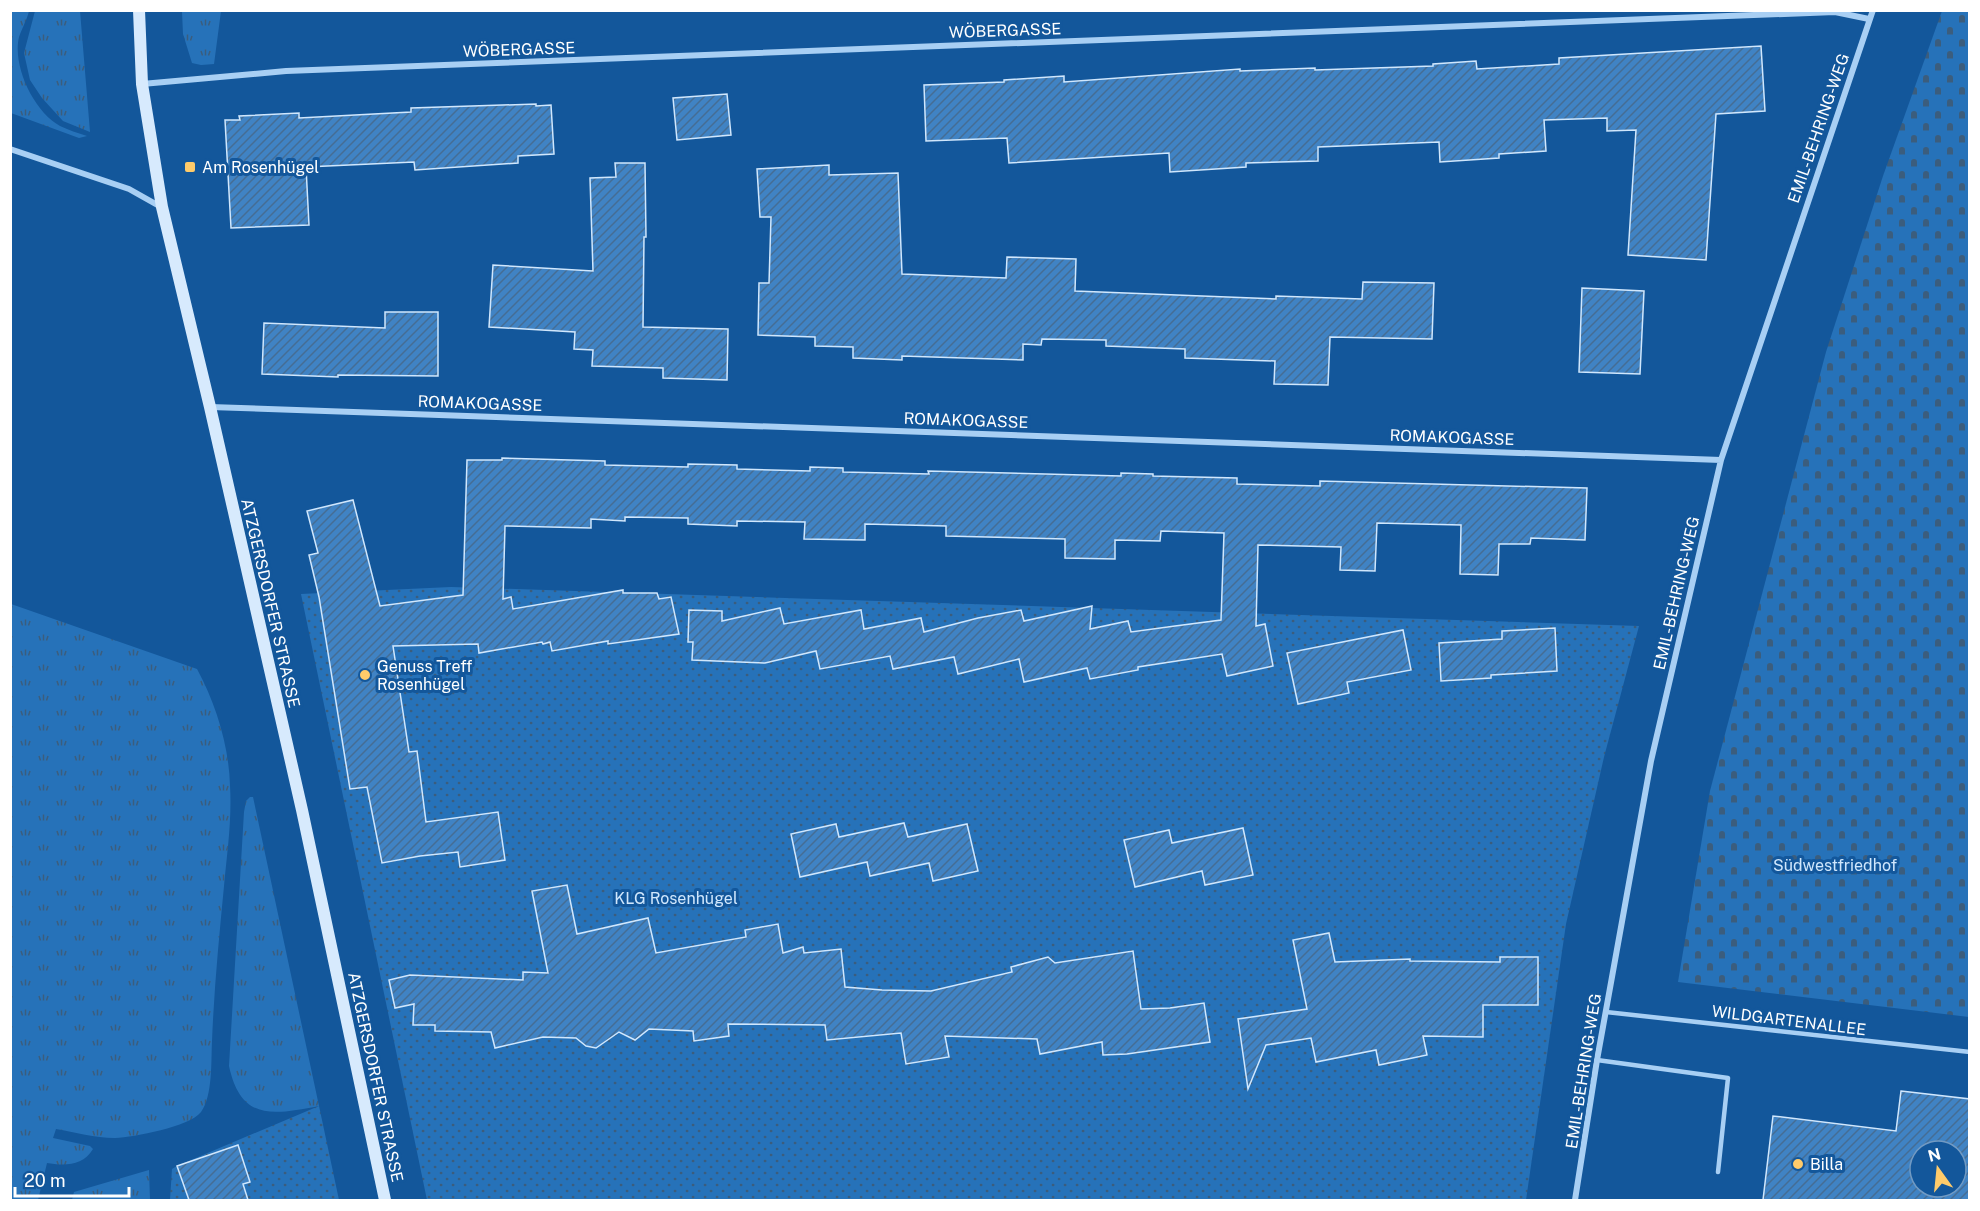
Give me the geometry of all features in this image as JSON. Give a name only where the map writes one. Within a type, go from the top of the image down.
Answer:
[{"type":"main road","name":"ATZGERSDORFER STRASSE","points":[[139,10],[142,84],[162,207],[304,821],[385,1200]]},
{"type":"street","name":"EMIL-BEHRING-WEG","points":[[1575,1200],[1597,1060],[1651,761],[1721,460],[1873,10]]},
{"type":"street","name":"WÖBERGASSE","points":[[142,84],[286,71],[1835,12],[1869,19]]},
{"type":"street","points":[[10,149],[129,189],[162,207]]},
{"type":"street","name":"ROMAKOGASSE","points":[[210,407],[1721,460]]},
{"type":"lane","name":"WILDGARTENALLEE","points":[[1606,1012],[1970,1052]]},
{"type":"lane","points":[[1597,1060],[1728,1078],[1718,1172]]},
{"type":"green space","points":[[10,11],[29,11],[19,37],[18,49],[22,74],[34,99],[50,119],[60,126],[87,136],[79,138],[11,113]]},
{"type":"green space","points":[[35,11],[80,11],[90,132],[63,121],[42,98],[30,80],[24,53]]},
{"type":"green space","points":[[182,11],[221,11],[214,64],[192,63],[183,34]]},
{"type":"green space","name":"Südwestfriedhof","points":[[1942,11],[1970,11],[1969,1017],[1678,982],[1710,791],[1826,352],[1883,176]]},
{"type":"green space","name":"KLG Rosenhügel","points":[[451,587],[1639,626],[1604,757],[1566,924],[1526,1200],[427,1200],[301,594]]},
{"type":"green space","points":[[11,604],[197,669],[210,696],[220,726],[227,756],[230,786],[230,824],[215,983],[211,1078],[205,1105],[195,1117],[174,1127],[135,1136],[108,1138],[56,1129],[53,1138],[90,1146],[93,1149],[84,1159],[73,1164],[47,1163],[38,1200],[10,1200]]},
{"type":"green space","points":[[253,797],[319,1106],[273,1112],[261,1110],[250,1105],[242,1097],[234,1084],[229,1066],[244,812],[246,801]]},
{"type":"green space","points":[[319,1106],[339,1200],[170,1200],[172,1169]]},
{"type":"green space","points":[[149,1170],[150,1200],[72,1200],[74,1192]]},
{"type":"building","points":[[1761,46],[1765,111],[1716,114],[1706,260],[1628,255],[1636,130],[1607,131],[1607,118],[1544,120],[1546,151],[1499,154],[1499,158],[1440,162],[1439,142],[1318,147],[1318,161],[1246,163],[1246,167],[1170,172],[1169,153],[1009,163],[1007,138],[926,141],[924,85],[1004,82],[1004,80],[1064,76],[1064,82],[1240,69],[1240,71],[1315,68],[1315,70],[1433,66],[1433,64],[1476,61],[1477,69],[1559,64],[1559,58]]},
{"type":"building","points":[[727,94],[731,135],[677,140],[673,98]]},
{"type":"building","points":[[536,104],[536,106],[551,105],[554,154],[518,156],[518,163],[415,170],[414,162],[306,167],[309,225],[231,228],[225,120],[240,120],[239,116],[299,113],[299,118],[411,112],[411,108]]},
{"type":"building","points":[[615,163],[645,163],[646,237],[644,237],[643,327],[728,329],[727,380],[663,378],[663,368],[592,366],[593,350],[574,349],[575,332],[489,327],[493,265],[593,271],[590,178],[616,177]]},
{"type":"building","points":[[829,165],[829,175],[898,173],[902,274],[1006,278],[1007,257],[1076,259],[1075,291],[1276,299],[1276,296],[1362,299],[1363,282],[1434,283],[1432,339],[1330,337],[1328,385],[1274,384],[1275,361],[1185,358],[1185,349],[1106,346],[1106,340],[1042,339],[1041,345],[1023,344],[1023,360],[902,356],[902,360],[853,358],[853,347],[815,346],[815,337],[758,335],[759,283],[769,283],[771,217],[760,217],[757,169]]},
{"type":"building","points":[[1582,288],[1644,291],[1640,374],[1579,372]]},
{"type":"building","points":[[385,312],[438,312],[438,376],[338,375],[338,377],[262,374],[264,323],[385,328]]},
{"type":"building","points":[[502,458],[605,461],[605,465],[688,467],[688,464],[737,465],[737,469],[810,471],[810,467],[843,468],[843,472],[929,474],[928,471],[1121,476],[1121,473],[1153,474],[1153,476],[1237,478],[1237,484],[1320,486],[1320,481],[1587,488],[1585,540],[1531,538],[1530,544],[1499,544],[1498,575],[1460,574],[1461,525],[1377,523],[1375,571],[1340,570],[1341,547],[1258,545],[1256,626],[1265,624],[1273,666],[1227,676],[1222,654],[1138,667],[1138,670],[1090,679],[1087,668],[1024,682],[1019,659],[958,674],[954,657],[893,669],[890,656],[820,669],[816,651],[765,663],[692,660],[693,642],[688,642],[689,610],[722,611],[722,621],[780,608],[784,624],[861,610],[864,629],[921,618],[924,632],[1021,610],[1024,621],[1092,606],[1090,629],[1128,621],[1131,632],[1221,620],[1224,533],[1161,531],[1160,541],[1115,540],[1115,559],[1065,558],[1065,539],[946,536],[946,526],[865,524],[865,540],[804,539],[805,522],[737,521],[737,526],[688,524],[688,518],[625,517],[625,521],[591,519],[591,528],[505,526],[503,599],[511,597],[513,609],[623,590],[623,593],[657,593],[659,599],[671,597],[679,634],[608,644],[608,641],[552,651],[550,642],[479,653],[478,644],[393,646],[409,752],[417,751],[426,822],[498,812],[505,860],[460,867],[458,852],[382,863],[367,787],[350,789],[319,597],[309,555],[318,553],[307,511],[353,500],[380,606],[463,595],[467,460],[502,460]]},
{"type":"building","points":[[1555,628],[1557,671],[1441,681],[1439,643],[1502,639],[1502,631]]},
{"type":"building","points":[[1403,630],[1411,670],[1347,682],[1349,693],[1298,704],[1287,653]]},
{"type":"building","points":[[904,823],[908,837],[967,824],[978,871],[933,881],[929,863],[870,876],[867,862],[800,877],[791,834],[836,824],[839,837]]},
{"type":"building","points":[[1243,828],[1253,875],[1205,885],[1202,871],[1135,887],[1124,840],[1169,830],[1172,843]]},
{"type":"building","points":[[567,885],[577,934],[648,918],[656,953],[746,937],[745,930],[778,924],[783,953],[803,947],[804,953],[841,949],[845,987],[931,991],[1012,972],[1011,967],[1048,957],[1055,963],[1133,951],[1141,1009],[1204,1003],[1210,1042],[1127,1054],[1103,1055],[1102,1042],[1040,1054],[1037,1039],[945,1036],[949,1057],[906,1064],[901,1033],[827,1040],[825,1025],[728,1024],[729,1036],[694,1041],[693,1031],[649,1029],[635,1040],[619,1032],[596,1048],[586,1046],[576,1038],[543,1037],[495,1048],[491,1032],[435,1031],[435,1025],[413,1025],[414,1004],[395,1008],[389,980],[410,975],[523,980],[523,972],[548,973],[532,891]]},
{"type":"building","points":[[1329,933],[1335,962],[1410,959],[1410,961],[1500,962],[1500,957],[1538,957],[1538,1005],[1483,1005],[1483,1037],[1423,1036],[1427,1055],[1379,1065],[1376,1050],[1316,1062],[1311,1038],[1266,1045],[1248,1089],[1238,1019],[1307,1009],[1293,940]]},
{"type":"building","points":[[1901,1091],[1970,1099],[1970,1200],[1763,1200],[1773,1116],[1896,1131]]},
{"type":"building","points":[[238,1145],[250,1182],[243,1184],[248,1200],[189,1200],[177,1166]]},
{"type":"place","name":"Am Rosenhügel","points":[[190,167]]},
{"type":"place","name":"Genuss Treff Rosenhügel","points":[[365,675]]},
{"type":"place","name":"Billa","points":[[1798,1164]]}]
